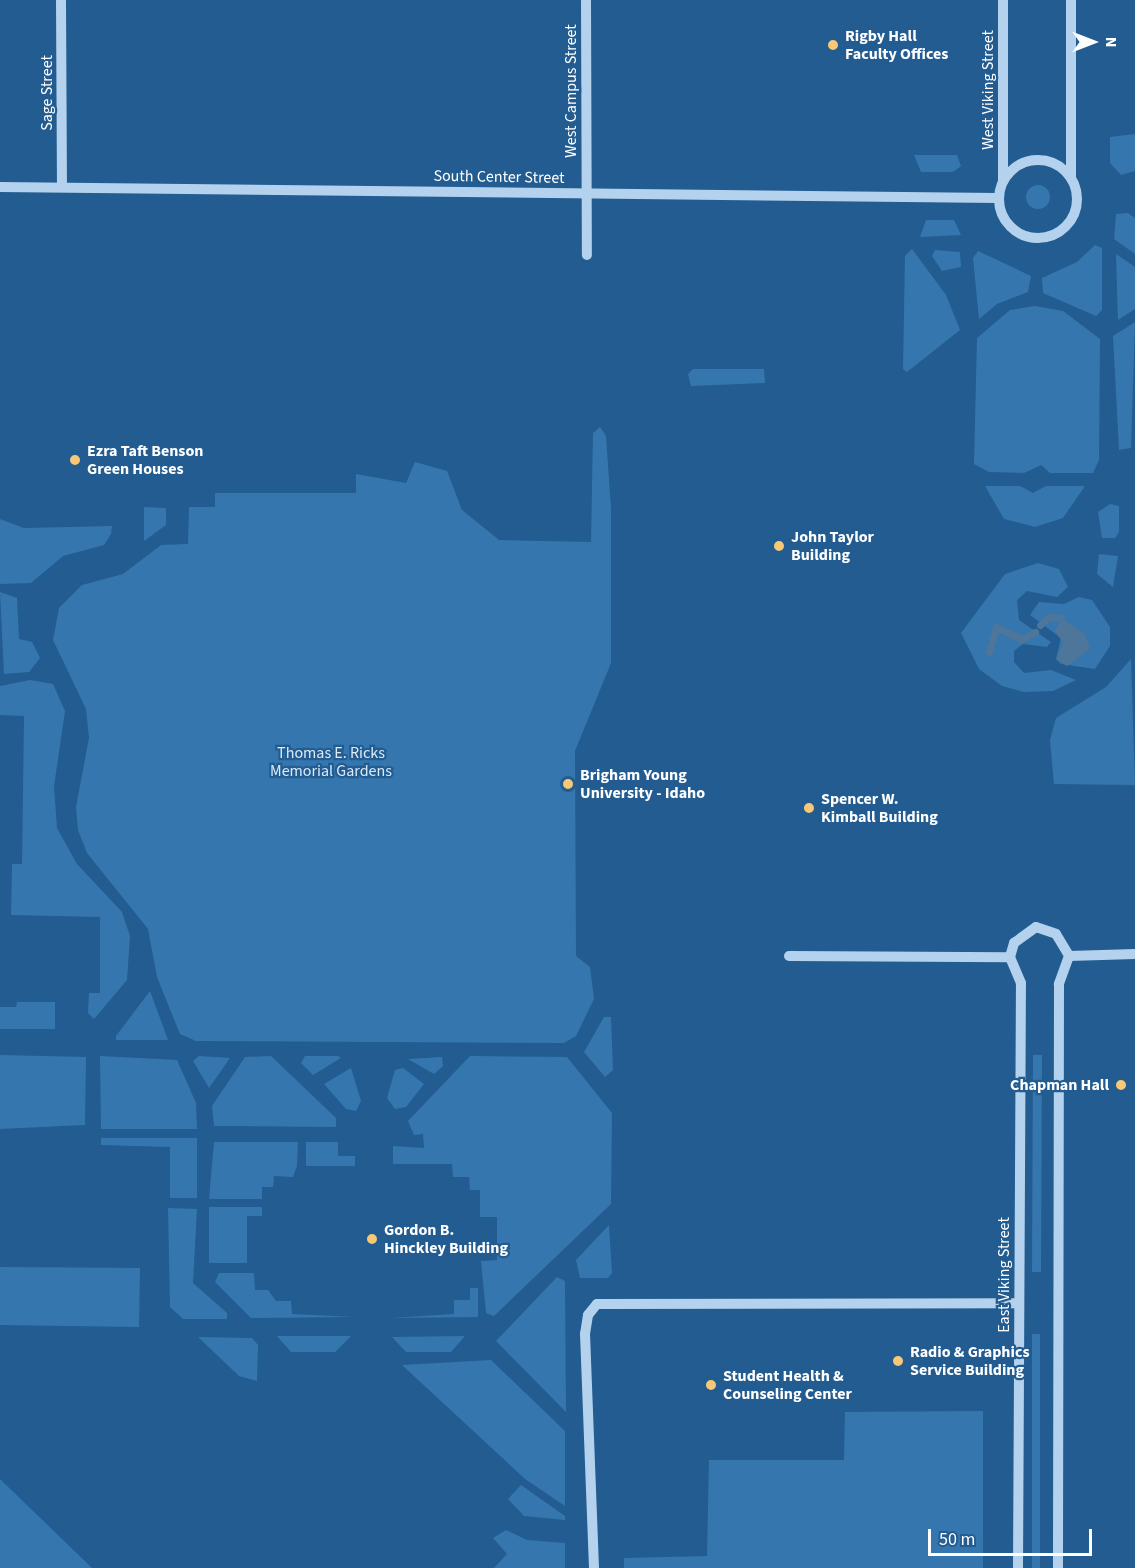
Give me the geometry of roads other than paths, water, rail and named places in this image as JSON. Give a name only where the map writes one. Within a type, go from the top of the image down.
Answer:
[{"type":"street","name":"Sage Street","points":[[62,0],[62,187]]},
{"type":"street","name":"West Campus Street","points":[[586,0],[587,255]]},
{"type":"street","name":"West Viking Street","points":[[1003,0],[1003,180]]},
{"type":"street","points":[[1071,0],[1071,178],[1076,209],[1051,236],[1015,231],[1000,211],[998,198],[1003,180],[1032,160],[1057,165],[1071,178]]},
{"type":"street","name":"South Center Street","points":[[0,188],[998,198]]},
{"type":"street","points":[[789,956],[1010,957],[1014,943],[1036,927],[1056,934],[1068,956],[1059,984],[1058,1568]]},
{"type":"street","points":[[1068,956],[1135,954]]},
{"type":"street","name":"East Viking Street","points":[[1010,957],[1021,983],[1018,1568]]},
{"type":"street","points":[[594,1568],[585,1334],[588,1315],[597,1304],[1018,1303]]},
{"type":"waterway","points":[[1040,625],[1049,617],[1061,618]]},
{"type":"waterway","points":[[989,652],[996,627],[1022,639],[1035,632]]},
{"type":"place","name":"Rigby Hall Faculty Offices","points":[[833,45]]},
{"type":"place","name":"Ezra Taft Benson Green Houses","points":[[75,460]]},
{"type":"place","name":"John Taylor Building","points":[[779,546]]},
{"type":"place","name":"Brigham Young University - Idaho","points":[[568,784]]},
{"type":"place","name":"Spencer W. Kimball Building","points":[[809,808]]},
{"type":"place","name":"Chapman Hall","points":[[1121,1085]]},
{"type":"place","name":"Gordon B. Hinckley Building","points":[[372,1239]]},
{"type":"place","name":"Radio & Graphics Service Building","points":[[898,1361]]},
{"type":"place","name":"Student Health & Counseling Center","points":[[711,1385]]},
{"type":"park label","name":"Thomas E. Ricks Memorial Gardens","points":[[331,762]]}]
